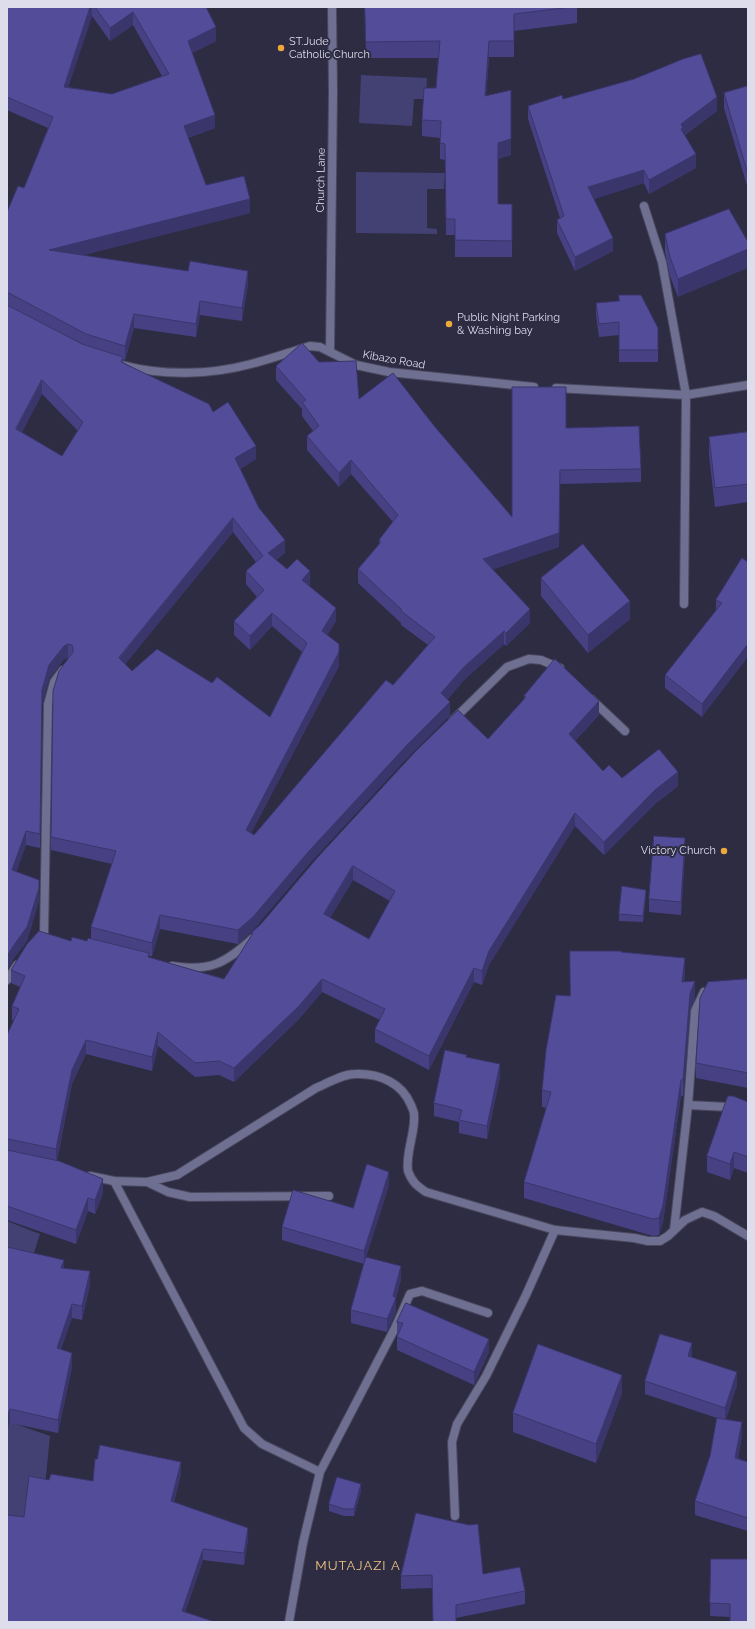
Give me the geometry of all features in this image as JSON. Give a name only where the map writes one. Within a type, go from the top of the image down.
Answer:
[{"type":"street","name":"Church Lane","points":[[330,352],[333,92],[332,7]]},
{"type":"street","points":[[644,206],[662,262],[686,395],[684,604]]},
{"type":"street","name":"Kibazo Road","points":[[117,363],[158,371],[207,372],[250,364],[310,346],[320,347],[356,364],[389,372],[513,386],[686,395],[748,385]]},
{"type":"street","points":[[445,728],[506,667],[529,659],[541,660],[559,667],[566,673]]},
{"type":"street","points":[[44,936],[48,704],[54,682],[68,662]]},
{"type":"street","points":[[587,694],[624,731]]},
{"type":"street","points":[[165,964],[190,968],[206,967],[217,964],[229,959],[257,934]]},
{"type":"street","points":[[7,980],[21,959]]},
{"type":"street","points":[[674,1230],[688,1105],[695,1011],[704,992],[714,986]]},
{"type":"street","points":[[79,1174],[114,1181],[147,1182],[177,1175],[316,1088],[340,1078],[355,1074],[370,1075],[395,1084],[403,1090],[409,1100],[414,1113],[408,1167],[411,1179],[415,1185],[426,1192],[555,1230],[634,1238],[648,1241],[660,1241],[685,1220],[702,1212],[714,1216],[748,1236]]},
{"type":"street","points":[[688,1105],[748,1108]]},
{"type":"street","points":[[114,1181],[244,1428],[262,1444],[320,1472]]},
{"type":"street","points":[[147,1182],[168,1192],[190,1197],[329,1196]]},
{"type":"street","points":[[455,1516],[452,1442],[458,1424],[486,1376],[526,1295],[555,1230]]},
{"type":"street","points":[[289,1622],[303,1543],[320,1472],[396,1328],[410,1294],[422,1291],[488,1313]]},
{"type":"shaded area","points":[[361,75],[427,78],[426,99],[414,99],[412,126],[359,123]]},
{"type":"shaded area","points":[[356,172],[445,173],[444,189],[427,189],[427,228],[437,229],[437,234],[356,233]]},
{"type":"shaded area","points":[[7,1221],[40,1234],[33,1256],[7,1272]]},
{"type":"shaded area","points":[[7,1421],[50,1436],[45,1486],[28,1482],[26,1500],[43,1506],[7,1530]]},
{"type":"building","points":[[7,7],[90,7],[64,87],[112,94],[169,74],[133,12],[110,28],[95,7],[206,7],[216,27],[188,41],[215,115],[184,126],[206,185],[244,176],[250,199],[49,250],[188,271],[190,261],[248,271],[242,308],[200,301],[196,324],[134,314],[125,346],[86,334],[9,293],[7,294],[7,212],[18,186],[24,188],[53,117],[7,97]]},
{"type":"building","points":[[365,7],[572,7],[514,14],[514,41],[489,41],[485,96],[511,90],[511,139],[498,143],[498,204],[512,204],[512,241],[455,240],[455,219],[446,219],[445,144],[440,143],[441,121],[422,120],[424,88],[436,88],[440,41],[366,42]]},
{"type":"building","points":[[701,54],[717,97],[681,124],[683,128],[681,129],[696,154],[649,180],[644,170],[588,187],[613,238],[575,257],[557,220],[564,216],[528,106],[562,95],[563,99],[634,79],[683,59]]},
{"type":"building","points":[[748,86],[748,174],[724,93]]},
{"type":"building","points":[[729,209],[748,242],[748,249],[678,279],[670,257],[665,234]]},
{"type":"building","points":[[619,295],[641,295],[658,328],[658,350],[619,350],[619,322],[599,324],[596,303],[619,301]]},
{"type":"building","points":[[7,305],[82,344],[123,357],[121,362],[209,404],[213,412],[228,402],[256,446],[235,458],[259,508],[285,540],[268,553],[287,569],[297,559],[310,571],[302,580],[336,608],[322,631],[339,644],[339,652],[246,830],[254,835],[386,680],[393,685],[435,637],[401,611],[402,610],[358,569],[381,542],[379,540],[398,515],[351,460],[339,473],[307,436],[319,426],[302,402],[306,400],[276,366],[302,343],[319,362],[356,361],[359,399],[393,373],[435,427],[512,517],[512,387],[566,387],[566,428],[639,426],[641,469],[560,470],[559,533],[483,559],[530,609],[506,633],[504,631],[464,667],[441,693],[450,702],[407,745],[309,851],[253,917],[238,930],[160,915],[152,943],[91,927],[116,851],[51,837],[53,691],[59,671],[73,652],[72,645],[68,644],[64,646],[49,665],[42,690],[40,834],[26,831],[12,870],[39,880],[39,888],[27,927],[7,956]],"holes":[[[42,380],[83,422],[62,456],[16,429]],[[233,518],[263,556],[246,571],[264,590],[234,621],[250,636],[272,613],[307,643],[270,717],[217,677],[212,683],[157,649],[132,671],[119,658]]]},
{"type":"building","points":[[748,432],[748,484],[715,488],[709,437]]},
{"type":"building","points":[[583,544],[630,601],[588,635],[541,578]]},
{"type":"building","points":[[742,558],[748,562],[748,644],[702,704],[665,675],[722,603],[716,600]]},
{"type":"building","points":[[555,659],[599,701],[569,734],[603,771],[609,765],[622,778],[659,749],[678,772],[655,790],[604,842],[575,813],[489,951],[482,971],[474,968],[429,1056],[375,1029],[385,1009],[322,979],[299,1006],[234,1068],[219,1061],[195,1063],[158,1032],[152,1057],[86,1040],[72,1070],[56,1149],[7,1139],[7,1035],[19,1009],[12,1006],[25,976],[11,970],[27,944],[39,931],[71,941],[72,937],[87,941],[88,938],[149,953],[148,957],[224,979],[253,933],[251,933],[261,924],[317,858],[415,752],[458,710],[488,739],[526,697],[524,696]],"holes":[[[353,866],[395,891],[369,939],[324,914]]]},
{"type":"building","points":[[654,836],[685,838],[681,902],[649,899]]},
{"type":"building","points":[[622,886],[646,890],[643,916],[619,914]]},
{"type":"building","points":[[570,951],[621,951],[685,958],[682,982],[695,981],[690,994],[683,1080],[681,1080],[663,1205],[659,1218],[653,1219],[524,1182],[551,1092],[542,1090],[546,1050],[556,995],[570,996]]},
{"type":"building","points":[[748,979],[748,1073],[696,1063],[700,998],[708,982]]},
{"type":"building","points":[[445,1050],[467,1055],[466,1057],[500,1064],[487,1126],[459,1120],[462,1110],[434,1103]]},
{"type":"building","points":[[728,1096],[733,1096],[748,1102],[748,1157],[734,1152],[730,1164],[707,1156]]},
{"type":"building","points":[[7,1150],[59,1161],[103,1179],[95,1200],[88,1198],[76,1230],[7,1206]]},
{"type":"building","points":[[367,1164],[389,1172],[364,1251],[282,1227],[293,1190],[353,1208]]},
{"type":"building","points":[[7,1247],[64,1260],[61,1268],[90,1271],[82,1306],[72,1304],[57,1348],[72,1353],[58,1420],[10,1409],[7,1417]]},
{"type":"building","points":[[366,1257],[401,1266],[393,1296],[396,1298],[387,1319],[351,1310]]},
{"type":"building","points":[[406,1303],[489,1339],[474,1372],[397,1337],[403,1323],[397,1322]]},
{"type":"building","points":[[660,1334],[692,1343],[688,1356],[737,1372],[725,1408],[645,1381]]},
{"type":"building","points":[[538,1344],[622,1375],[596,1444],[513,1413]]},
{"type":"building","points":[[717,1418],[742,1422],[735,1458],[748,1462],[748,1518],[695,1501],[710,1456]]},
{"type":"building","points":[[100,1445],[181,1462],[171,1501],[248,1528],[244,1553],[203,1549],[182,1611],[215,1622],[7,1622],[7,1515],[24,1517],[29,1476],[49,1480],[51,1474],[93,1481],[95,1459],[97,1459]]},
{"type":"building","points":[[337,1477],[361,1484],[354,1509],[344,1509],[329,1504]]},
{"type":"building","points":[[416,1513],[469,1525],[478,1524],[483,1574],[520,1567],[525,1591],[456,1605],[456,1622],[433,1622],[432,1575],[401,1576]]},
{"type":"building","points":[[711,1559],[748,1559],[748,1622],[730,1622],[730,1604],[710,1603]]},
{"type":"place","name":"ST.Jude Catholic Church","points":[[281,48]]},
{"type":"place","name":"Public Night Parking & Washing bay","points":[[449,324]]},
{"type":"place","name":"Victory Church","points":[[724,851]]},
{"type":"district","name":"MUTAJAZI A","points":[[358,1566]]}]
